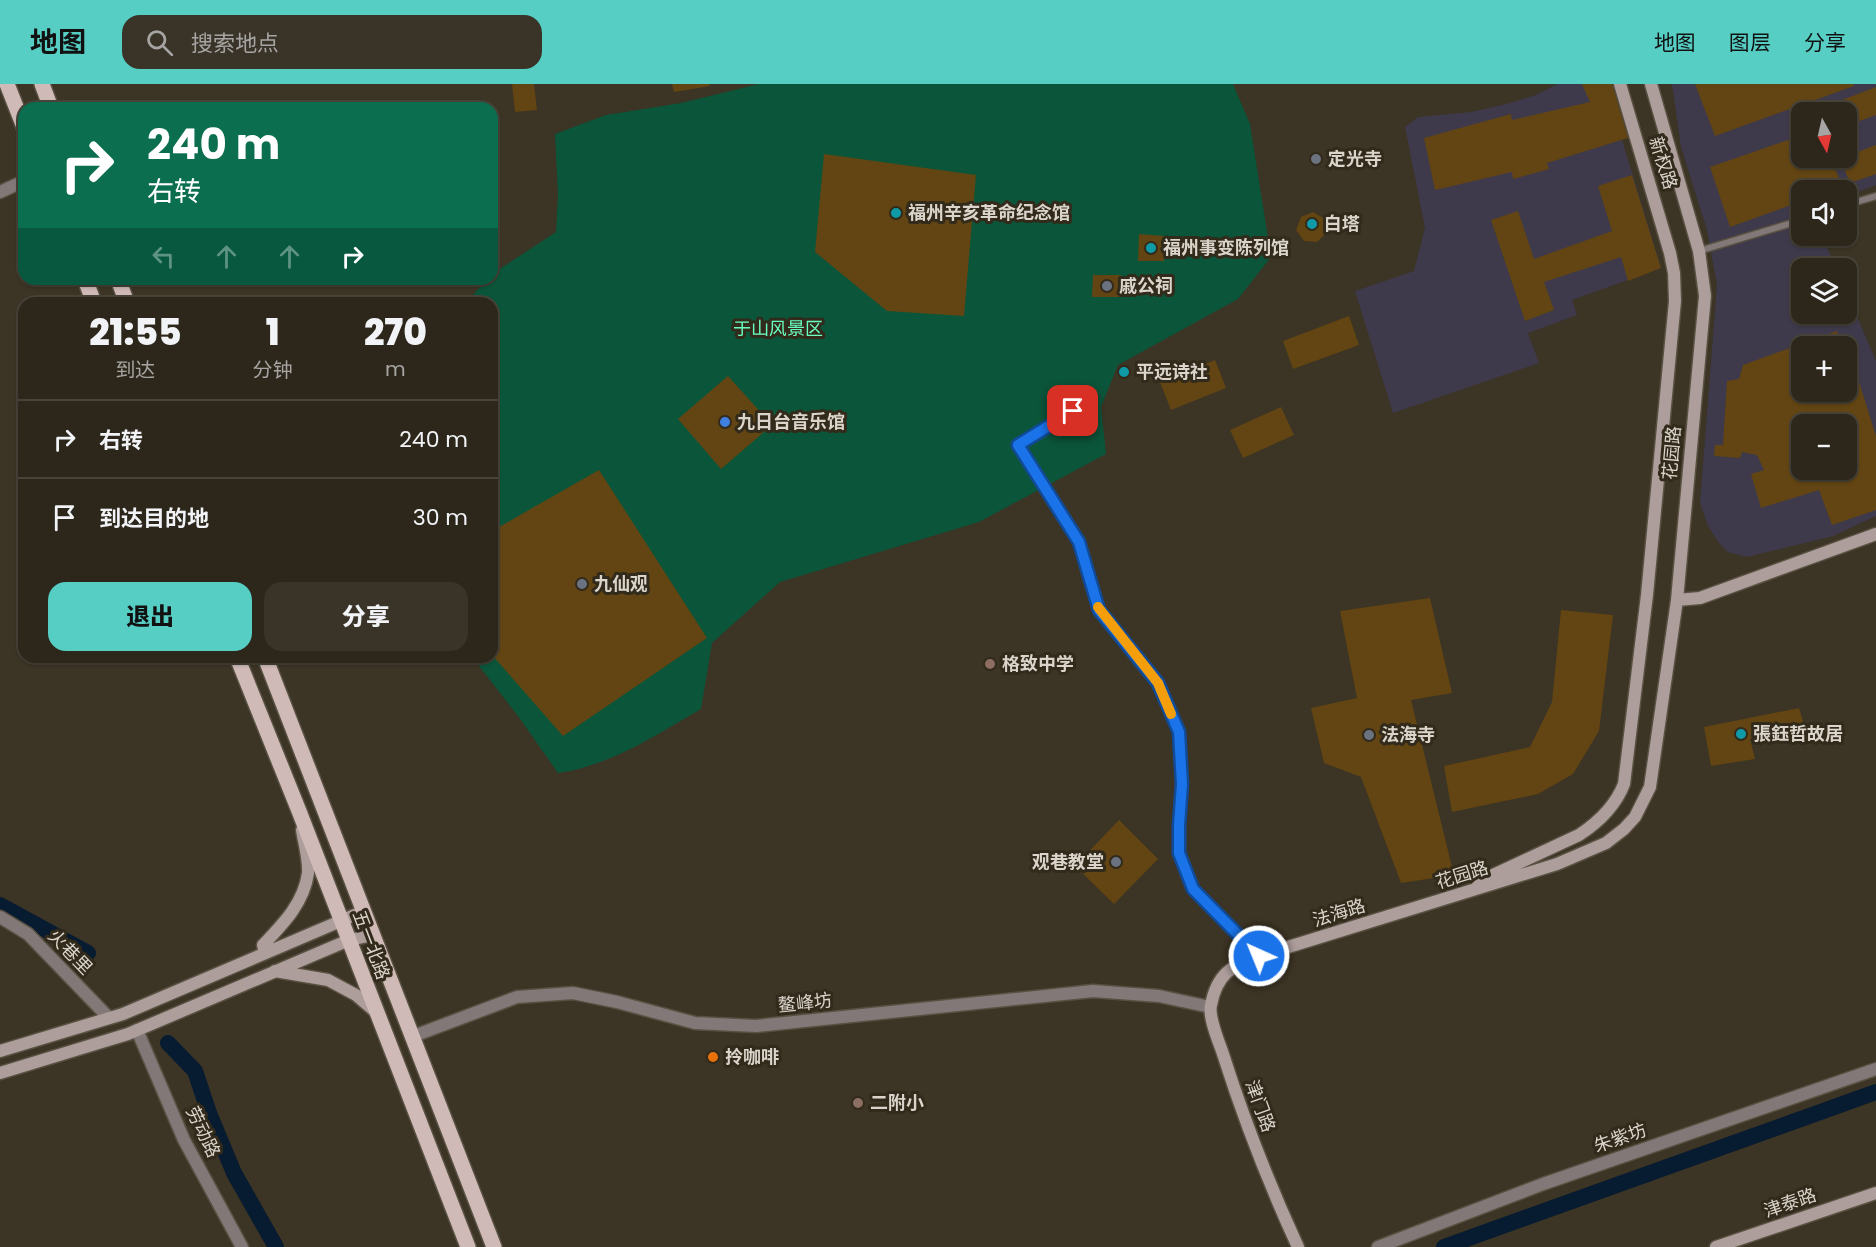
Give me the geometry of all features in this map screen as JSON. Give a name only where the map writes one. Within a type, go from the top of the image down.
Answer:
[{"type":"main road","points":[[8,84],[18,111]]},
{"type":"main road","points":[[42,84],[49,102]]},
{"type":"main road","name":"五一北路","points":[[239,663],[468,1247]]},
{"type":"main road","name":"五一北路","points":[[267,663],[494,1247]]},
{"type":"street","name":"新权路","points":[[1620,84],[1670,253]]},
{"type":"street","name":"新权路","points":[[1651,84],[1700,251]]},
{"type":"street","points":[[0,192],[18,184]]},
{"type":"street","name":"花园路","points":[[1433,903],[1557,864],[1606,843],[1635,817],[1650,787],[1677,600],[1705,296],[1700,251]]},
{"type":"street","name":"花园路","points":[[1433,903],[1579,835],[1593,826],[1619,798],[1624,784],[1647,595],[1675,301],[1674,273],[1670,253]]},
{"type":"street","points":[[1677,600],[1700,598],[1876,534]]},
{"type":"street","points":[[265,953],[263,945],[300,900],[308,872],[299,812]]},
{"type":"street","name":"法海路","points":[[1210,1007],[1223,974],[1240,963],[1433,903]]},
{"type":"street","points":[[0,1051],[123,1014],[364,911]]},
{"type":"street","name":"火巷里","points":[[0,917],[28,934],[109,1018]]},
{"type":"street","points":[[0,1073],[137,1030],[349,940],[373,934]]},
{"type":"street","points":[[274,971],[328,980],[356,995],[377,1013]]},
{"type":"street","name":"鳌峰坊","points":[[411,1037],[517,997],[573,993],[695,1023],[756,1026],[1093,991],[1159,996],[1210,1007]]},
{"type":"street","name":"津门路","points":[[1210,1007],[1215,1032],[1240,1105],[1271,1188],[1298,1247]]},
{"type":"street","name":"劳动路","points":[[137,1030],[184,1140],[242,1247]]},
{"type":"street","name":"朱紫坊","points":[[1378,1247],[1543,1184],[1876,1069]]},
{"type":"street","name":"津泰路","points":[[1716,1247],[1876,1193]]},
{"type":"lane","points":[[1857,202],[1876,196]]},
{"type":"lane","points":[[1700,251],[1791,223]]},
{"type":"lane","points":[[1073,411],[1018,445],[1079,542],[1099,610],[1158,683],[1179,732],[1182,784],[1179,853],[1193,889],[1259,956]]},
{"type":"shaded area","points":[[1557,84],[1605,84],[1661,268],[1572,300],[1577,315],[1528,333],[1539,363],[1393,413],[1355,291],[1414,271],[1425,228],[1405,127],[1418,117],[1471,112],[1506,104],[1536,95]]},
{"type":"shaded area","points":[[1672,84],[1876,84],[1876,185],[1857,192],[1857,180],[1791,180],[1791,246],[1826,246],[1832,258],[1791,258],[1791,324],[1857,324],[1857,316],[1876,361],[1876,516],[1833,536],[1747,557],[1728,552],[1708,526],[1700,503],[1717,285],[1707,230],[1681,147]]},
{"type":"green space","name":"于山风景区","points":[[759,84],[1233,84],[1250,124],[1271,257],[1238,299],[1118,365],[1101,407],[1106,454],[979,522],[780,582],[712,643],[701,709],[614,757],[558,773],[477,663],[498,663],[498,297],[472,297],[482,285],[498,285],[498,270],[556,232],[558,195],[555,134],[606,115],[681,103]]},
{"type":"building","points":[[512,84],[534,84],[537,110],[515,112]]},
{"type":"building","points":[[672,84],[709,84],[710,86],[674,92]]},
{"type":"building","points":[[1582,84],[1612,84],[1628,138],[1547,163],[1549,169],[1513,179],[1512,172],[1435,190],[1424,138],[1511,114],[1512,120],[1590,102]]},
{"type":"building","points":[[1695,84],[1853,84],[1854,86],[1810,102],[1791,102],[1791,109],[1715,136]]},
{"type":"building","points":[[1876,87],[1876,115],[1857,122],[1857,102],[1837,102]]},
{"type":"building","points":[[1791,139],[1791,168],[1835,168],[1840,180],[1791,180],[1791,205],[1730,227],[1710,167]]},
{"type":"building","points":[[1876,145],[1876,174],[1857,181],[1849,180],[1844,168],[1857,168],[1857,152]]},
{"type":"building","name":"福州辛亥革命纪念馆","points":[[824,154],[976,175],[964,316],[887,311],[815,252]]},
{"type":"building","points":[[1632,175],[1661,268],[1628,281],[1621,257],[1544,282],[1554,310],[1525,321],[1491,220],[1518,211],[1534,259],[1612,231],[1598,186]]},
{"type":"building","name":"白塔","points":[[1313,212],[1325,219],[1326,233],[1317,242],[1304,241],[1296,230],[1301,217]]},
{"type":"building","name":"福州事变陈列馆","points":[[1139,234],[1164,236],[1164,261],[1138,261]]},
{"type":"building","name":"戚公祠","points":[[1093,275],[1121,275],[1121,297],[1092,297]]},
{"type":"building","points":[[1349,316],[1359,345],[1293,369],[1283,341]]},
{"type":"building","points":[[1837,331],[1838,336],[1823,336]]},
{"type":"building","points":[[1791,348],[1791,402],[1857,402],[1857,376],[1876,436],[1876,510],[1832,525],[1819,490],[1761,508],[1751,474],[1764,470],[1757,455],[1742,452],[1740,458],[1714,456],[1715,445],[1723,445],[1727,381],[1739,379],[1743,365]]},
{"type":"building","points":[[1215,360],[1226,388],[1171,410],[1160,382]]},
{"type":"building","name":"九日台音乐馆","points":[[728,376],[772,425],[721,469],[678,419]]},
{"type":"building","points":[[1281,407],[1294,435],[1243,458],[1230,430]]},
{"type":"building","name":"九仙观","points":[[599,470],[707,638],[563,736],[498,662],[498,528]]},
{"type":"building","name":"法海寺","points":[[1430,598],[1452,693],[1411,700],[1454,875],[1401,883],[1361,777],[1324,763],[1311,708],[1357,698],[1340,611]]},
{"type":"building","points":[[1561,610],[1613,615],[1599,731],[1573,774],[1538,794],[1452,812],[1444,766],[1530,747],[1552,702]]},
{"type":"building","name":"張鈺哲故居","points":[[1799,708],[1805,728],[1750,739],[1755,759],[1711,766],[1704,727]]},
{"type":"building","name":"观巷教堂","points":[[1119,820],[1158,859],[1114,904],[1075,866]]},
{"type":"waterway","points":[[0,905],[88,953]]},
{"type":"waterway","points":[[168,1043],[195,1071],[209,1113],[234,1173],[276,1247]]},
{"type":"waterway","points":[[1444,1247],[1876,1092]]},
{"type":"slow traffic","points":[[1098,607],[1158,683],[1171,714]]},
{"type":"place","name":"定光寺","points":[[1316,159]]},
{"type":"place","name":"福州辛亥革命纪念馆","points":[[896,213]]},
{"type":"place","name":"白塔","points":[[1312,224]]},
{"type":"place","name":"福州事变陈列馆","points":[[1151,248]]},
{"type":"place","name":"戚公祠","points":[[1107,286]]},
{"type":"place","name":"平远诗社","points":[[1124,372]]},
{"type":"place","name":"九日台音乐馆","points":[[725,422]]},
{"type":"place","name":"九仙观","points":[[582,584]]},
{"type":"place","name":"格致中学","points":[[990,664]]},
{"type":"place","name":"張鈺哲故居","points":[[1741,734]]},
{"type":"place","name":"法海寺","points":[[1369,735]]},
{"type":"place","name":"观巷教堂","points":[[1116,862]]},
{"type":"place","name":"拎咖啡","points":[[713,1057]]},
{"type":"place","name":"二附小","points":[[858,1103]]},
{"type":"route","points":[[1073,411],[1018,445],[1079,542],[1099,610],[1158,683],[1179,732],[1182,784],[1179,853],[1193,889],[1259,956]]}]
